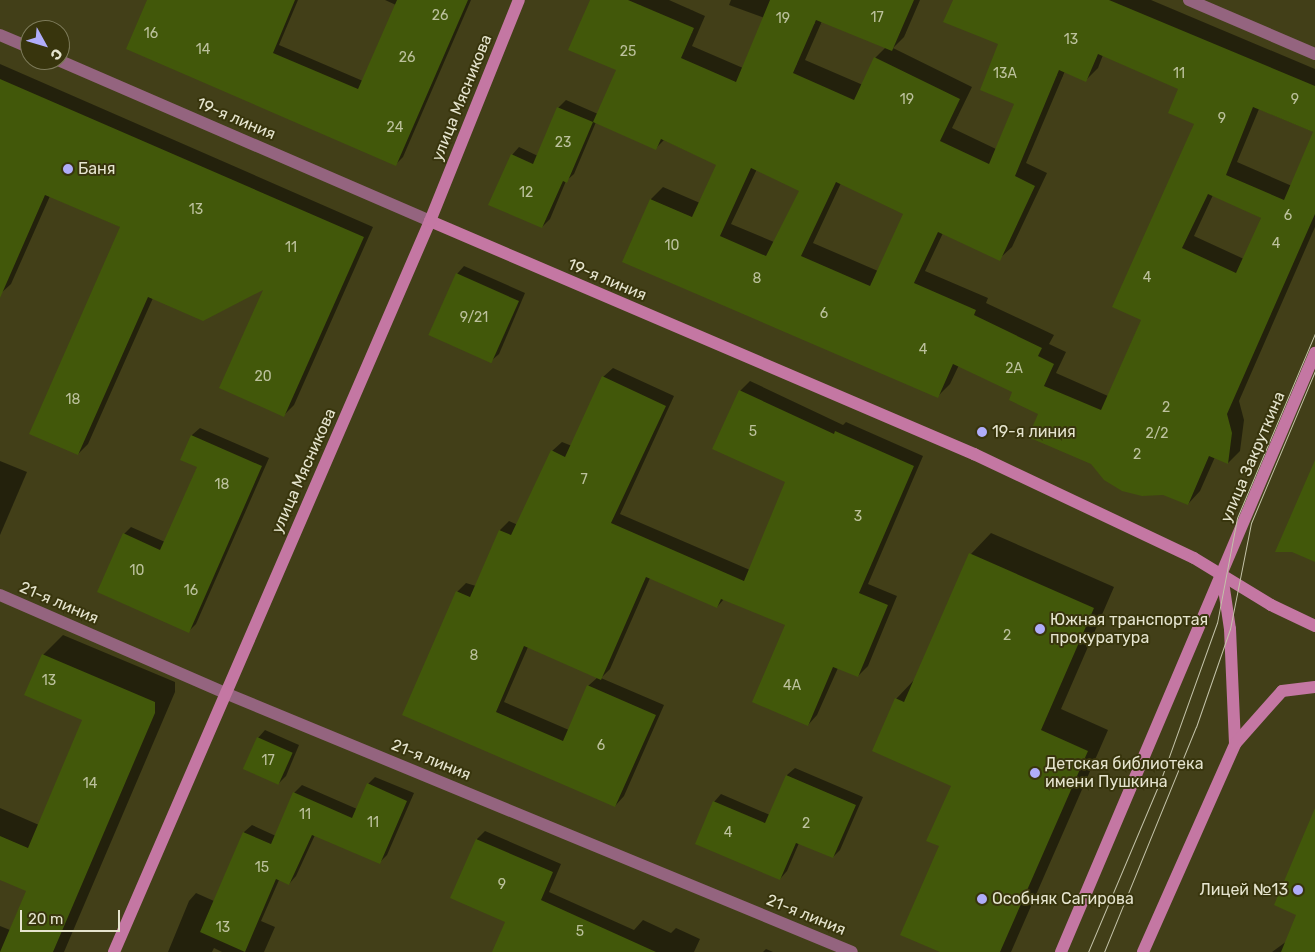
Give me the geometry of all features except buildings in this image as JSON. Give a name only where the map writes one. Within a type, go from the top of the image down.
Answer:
[{"type":"main road","name":"улица Мясникова","points":[[114,952],[430,221],[519,0]]},
{"type":"main road","name":"19-я линия","points":[[430,221],[974,454],[1194,558],[1271,605],[1315,626]]},
{"type":"main road","name":"улица Закруткина","points":[[1061,952],[1315,352]]},
{"type":"main road","points":[[1222,575],[1230,629],[1235,744]]},
{"type":"main road","points":[[1143,952],[1235,744],[1282,690],[1315,687]]},
{"type":"street","points":[[1189,0],[1315,54]]},
{"type":"street","points":[[0,35],[20,44]]},
{"type":"street","name":"19-я линия","points":[[70,65],[430,221]]},
{"type":"street","name":"21-я линия","points":[[0,595],[225,693],[852,952]]},
{"type":"tram line","points":[[1088,952],[1161,779],[1217,623],[1237,518],[1315,333]]},
{"type":"tram line","points":[[1104,952],[1196,727],[1230,629],[1251,523],[1315,371]]},
{"type":"place","name":"Баня","points":[[68,169]]},
{"type":"place","name":"19-я линия","points":[[982,432]]},
{"type":"place","name":"Южная транспортая прокуратура","points":[[1040,629]]},
{"type":"place","name":"Детская библиотека имени Пушкина","points":[[1035,773]]},
{"type":"place","name":"Лицей №13","points":[[1298,890]]},
{"type":"place","name":"Особняк Сагирова","points":[[982,899]]}]
